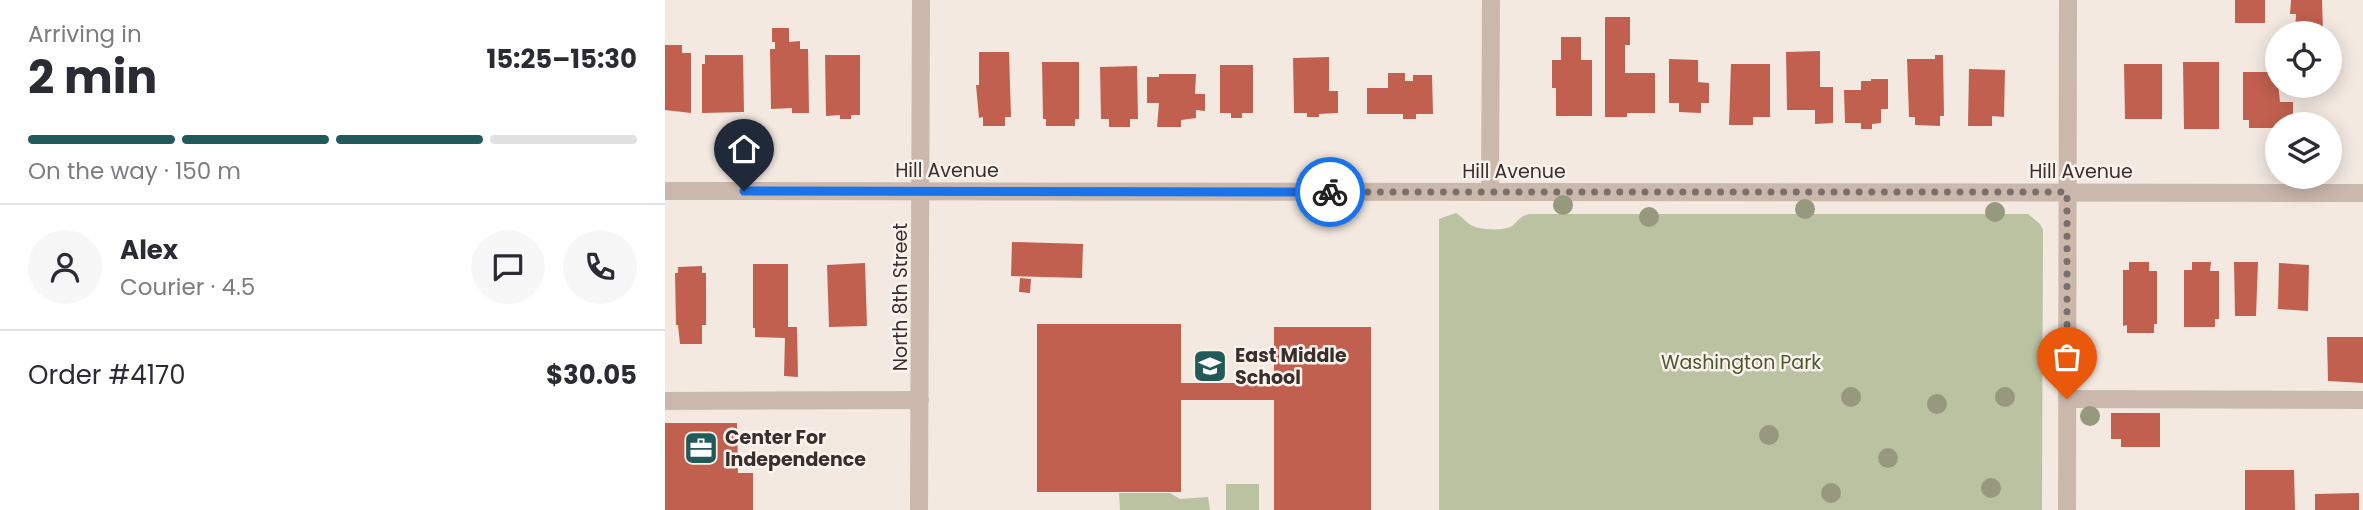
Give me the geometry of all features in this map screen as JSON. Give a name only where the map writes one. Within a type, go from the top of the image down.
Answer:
[{"type":"street","name":"North 8th Street","points":[[919,510],[921,0]]},
{"type":"street","points":[[1490,192],[1491,0]]},
{"type":"street","points":[[2067,510],[2068,0]]},
{"type":"street","name":"Hill Avenue","points":[[665,191],[2363,192]]},
{"type":"street","points":[[2067,399],[2363,400]]},
{"type":"street","points":[[665,401],[920,400]]},
{"type":"green space","name":"Washington Park","points":[[1456,213],[1471,225],[1493,229],[1508,228],[1529,214],[2028,214],[2043,230],[2042,510],[1439,510],[1439,219]]},
{"type":"green space","points":[[1226,484],[1259,484],[1259,510],[1226,510]]},
{"type":"green space","points":[[1119,493],[1170,493],[1180,499],[1208,497],[1210,510],[1120,510]]},
{"type":"building","points":[[2235,0],[2265,0],[2265,23],[2235,23]]},
{"type":"building","points":[[2291,0],[2322,0],[2323,21],[2296,21],[2296,14],[2290,14]]},
{"type":"building","points":[[1605,17],[1630,17],[1630,45],[1625,45],[1625,73],[1655,73],[1655,113],[1627,113],[1627,117],[1605,117]]},
{"type":"building","points":[[772,28],[789,28],[789,42],[800,41],[800,49],[808,49],[809,113],[792,113],[792,108],[771,109],[770,49],[775,49]]},
{"type":"building","points":[[1561,37],[1581,37],[1581,60],[1592,60],[1592,116],[1556,116],[1552,60],[1561,60]]},
{"type":"building","points":[[665,45],[682,45],[682,53],[691,53],[691,113],[665,110]]},
{"type":"building","points":[[1820,51],[1820,87],[1833,87],[1833,123],[1815,124],[1815,110],[1787,110],[1786,52]]},
{"type":"building","points":[[979,52],[1009,52],[1011,117],[1005,117],[1005,126],[983,126],[983,117],[979,118],[976,85],[979,85]]},
{"type":"building","points":[[705,55],[743,55],[744,112],[702,113],[702,64],[705,64]]},
{"type":"building","points":[[825,55],[860,55],[860,115],[851,115],[851,119],[840,119],[840,115],[826,116]]},
{"type":"building","points":[[1935,55],[1943,55],[1944,116],[1940,116],[1940,126],[1915,125],[1915,117],[1909,117],[1907,59],[1935,59]]},
{"type":"building","points":[[1329,57],[1329,91],[1338,91],[1338,113],[1307,117],[1307,113],[1294,113],[1293,58]]},
{"type":"building","points":[[1669,59],[1698,60],[1698,82],[1709,83],[1709,103],[1701,103],[1701,113],[1679,112],[1679,103],[1669,103]]},
{"type":"building","points":[[1042,62],[1079,62],[1079,119],[1075,119],[1075,126],[1046,126],[1046,119],[1043,119]]},
{"type":"building","points":[[2183,62],[2219,62],[2219,129],[2184,129]]},
{"type":"building","points":[[1731,64],[1770,64],[1770,117],[1753,117],[1753,125],[1729,125]]},
{"type":"building","points":[[2124,64],[2162,64],[2162,119],[2125,119]]},
{"type":"building","points":[[1220,65],[1253,65],[1253,113],[1242,113],[1242,118],[1231,118],[1231,113],[1220,113]]},
{"type":"building","points":[[1137,66],[1138,119],[1130,119],[1130,127],[1109,127],[1109,119],[1101,119],[1100,67]]},
{"type":"building","points":[[1969,69],[2005,70],[2004,117],[1992,116],[1992,126],[1968,126]]},
{"type":"building","points":[[2243,72],[2265,72],[2265,98],[2293,102],[2293,112],[2265,112],[2265,128],[2249,128],[2249,120],[2243,120]]},
{"type":"building","points":[[1388,73],[1405,73],[1405,81],[1413,81],[1413,75],[1432,75],[1433,114],[1416,114],[1416,119],[1403,119],[1403,114],[1367,114],[1367,88],[1388,88]]},
{"type":"building","points":[[1159,74],[1196,74],[1195,94],[1205,94],[1205,111],[1196,110],[1196,118],[1181,120],[1181,127],[1157,127],[1159,103],[1147,103],[1147,77],[1159,77]]},
{"type":"building","points":[[1888,79],[1888,109],[1881,109],[1881,123],[1872,124],[1872,129],[1861,129],[1861,123],[1845,123],[1844,90],[1861,90],[1861,81]]},
{"type":"building","points":[[1012,242],[1083,244],[1082,278],[1011,276]]},
{"type":"building","points":[[2129,262],[2149,262],[2149,271],[2157,271],[2157,324],[2154,324],[2154,333],[2127,333],[2127,325],[2123,326],[2123,270],[2129,270]]},
{"type":"building","points":[[2192,262],[2211,262],[2210,271],[2219,271],[2219,319],[2215,319],[2215,327],[2184,327],[2184,270],[2192,270]]},
{"type":"building","points":[[2234,262],[2258,262],[2256,316],[2235,316]]},
{"type":"building","points":[[865,263],[867,326],[829,327],[827,265]]},
{"type":"building","points":[[2279,263],[2309,265],[2308,311],[2278,309]]},
{"type":"building","points":[[753,264],[788,264],[788,327],[797,327],[798,377],[784,376],[785,338],[755,337]]},
{"type":"building","points":[[702,266],[702,273],[706,273],[706,325],[702,325],[702,344],[680,344],[676,325],[675,273],[678,273],[678,267]]},
{"type":"building","points":[[1020,278],[1031,279],[1030,293],[1019,292]]},
{"type":"building","points":[[1037,324],[1181,324],[1181,383],[1274,383],[1274,327],[1371,327],[1371,510],[1274,510],[1274,400],[1181,400],[1181,492],[1037,492]]},
{"type":"building","points":[[2327,337],[2363,337],[2363,383],[2328,381]]},
{"type":"building","points":[[2111,413],[2160,413],[2160,447],[2121,447],[2121,439],[2111,439]]},
{"type":"building","name":"Center For Independence","points":[[665,423],[737,423],[738,473],[753,473],[753,510],[665,510]]},
{"type":"building","points":[[2245,470],[2294,470],[2295,510],[2245,510]]},
{"type":"building","points":[[2359,493],[2359,510],[2315,510],[2315,494]]},
{"type":"way so far","points":[[1330,192],[2067,192],[2067,399]]},
{"type":"place","name":"East Middle School","points":[[1210,366]]},
{"type":"place","name":"Center For Independence","points":[[701,448]]},
{"type":"route","points":[[744,191],[1330,192]]}]
